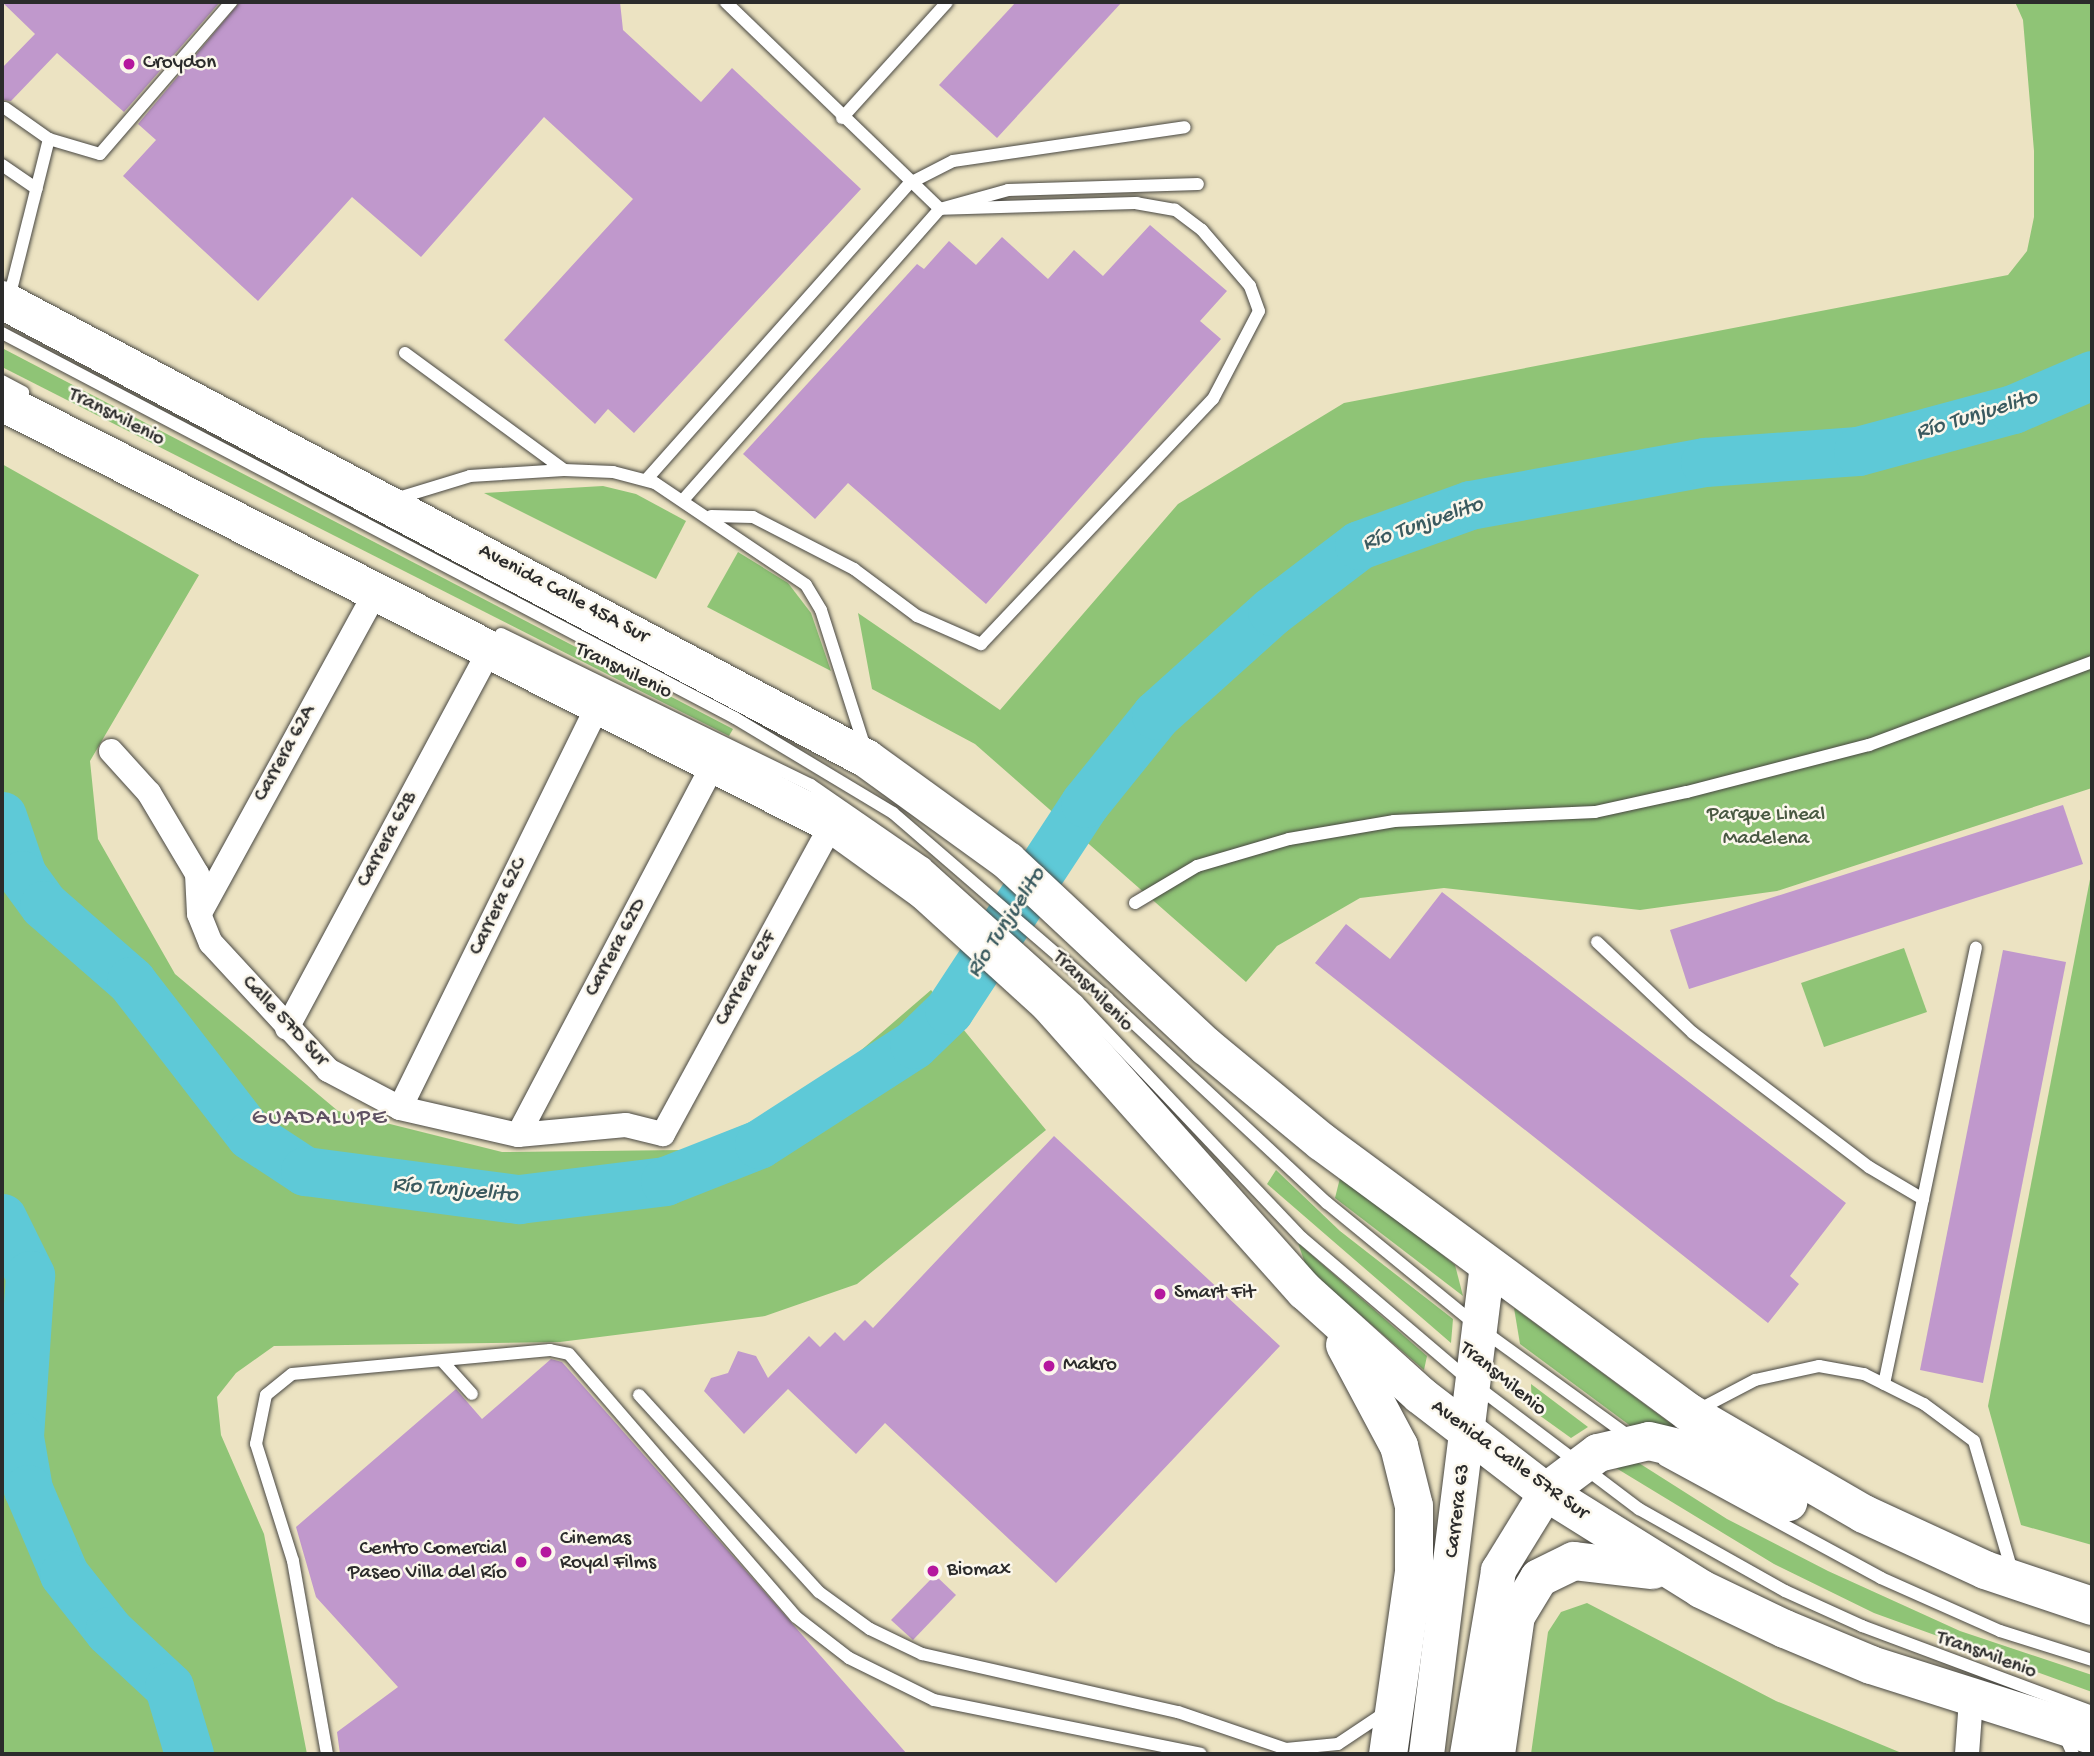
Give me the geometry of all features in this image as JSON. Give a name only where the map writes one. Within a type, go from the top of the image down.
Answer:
[{"type":"highway","name":"Avenida Calle 45A Sur","points":[[4,312],[386,502],[867,759],[1083,953]]},
{"type":"highway","points":[[20,401],[374,595],[485,638],[598,705],[716,760],[832,824],[964,912],[1055,995]]},
{"type":"highway","points":[[1083,953],[1487,1267],[1692,1414],[1864,1514],[2015,1581],[2092,1606]]},
{"type":"highway","name":"Avenida Calle 57R Sur","points":[[1055,995],[1312,1297],[1468,1435],[1546,1492],[1702,1589],[1871,1665],[1970,1699],[2080,1732]]},
{"type":"highway","points":[[1312,1297],[1364,1374],[1409,1475],[1416,1535],[1398,1697],[1388,1754]]},
{"type":"highway","points":[[1546,1492],[1578,1464],[1634,1441],[1691,1451],[1941,1577],[2092,1630]]},
{"type":"highway","points":[[1496,1754],[1516,1616],[1539,1578],[1574,1561],[1599,1559],[1702,1589]]},
{"type":"street","name":"Carrera 62A","points":[[199,914],[374,595]]},
{"type":"street","name":"Carrera 62B","points":[[287,1028],[485,638]]},
{"type":"street","name":"Carrera 62C","points":[[400,1108],[598,705]]},
{"type":"street","name":"Calle 57D Sur","points":[[111,751],[177,837],[197,874],[199,914],[211,943],[328,1070],[400,1108],[518,1135],[626,1125],[663,1134]]},
{"type":"street","name":"Carrera 62D","points":[[518,1135],[716,760]]},
{"type":"street","name":"Carrera 62F","points":[[663,1134],[832,824]]},
{"type":"street","name":"Carrera 63","points":[[1426,1754],[1482,1330],[1487,1267]]},
{"type":"street","points":[[1467,1754],[1498,1570],[1546,1492]]},
{"type":"street","points":[[1967,1754],[1970,1699]]},
{"type":"lane","points":[[5,107],[49,139],[88,154],[111,146],[231,2]]},
{"type":"lane","points":[[711,516],[753,517],[854,569],[917,617],[981,645],[1213,399],[1250,338],[1259,311],[1250,286],[1202,230],[1175,210],[1137,203],[940,209],[842,118],[726,2]]},
{"type":"lane","points":[[842,118],[947,2]]},
{"type":"lane","points":[[646,480],[911,183],[953,161],[1185,127]]},
{"type":"lane","points":[[4,312],[49,139]]},
{"type":"lane","points":[[2,165],[37,189]]},
{"type":"lane","points":[[684,499],[940,209],[1008,190],[1198,184]]},
{"type":"lane","name":"TransMilenio","points":[[4,312],[735,718],[996,875]]},
{"type":"lane","points":[[405,353],[565,470]]},
{"type":"lane","name":"TransMilenio","points":[[2,381],[20,401]]},
{"type":"lane","points":[[386,502],[470,476],[565,470],[646,480],[684,499],[806,585],[821,610],[867,759]]},
{"type":"lane","name":"TransMilenio","points":[[485,638],[811,785],[925,864],[964,912]]},
{"type":"lane","points":[[1135,903],[1196,866],[1289,839],[1394,821],[1595,812],[1687,792],[1869,745],[2092,662]]},
{"type":"lane","points":[[1597,942],[1693,1033],[1869,1167],[1923,1199]]},
{"type":"lane","points":[[1884,1384],[1976,948]]},
{"type":"lane","name":"TransMilenio","points":[[1083,953],[1327,1203],[1482,1330],[1634,1441],[1764,1519],[1881,1578],[2000,1630],[2092,1660]]},
{"type":"lane","name":"TransMilenio","points":[[1055,995],[1268,1204],[1475,1385],[1639,1509],[1784,1591],[1924,1654],[2080,1732]]},
{"type":"lane","points":[[327,1754],[293,1561],[256,1444],[257,1417],[266,1395],[292,1374],[569,1354],[796,1617],[849,1658],[934,1700],[1202,1754]]},
{"type":"lane","points":[[443,1362],[472,1394]]},
{"type":"lane","points":[[1692,1414],[1720,1396],[1785,1371],[1839,1366],[1884,1384],[1955,1422],[1974,1441],[2015,1581]]},
{"type":"lane","points":[[639,1395],[820,1592],[870,1629],[977,1671],[1178,1712],[1286,1749],[1338,1744],[1382,1717],[1398,1697]]},
{"type":"lane","points":[[1238,1731],[1272,1754]]},
{"type":"green space","name":"Parque Lineal Madelena","points":[[2015,2],[2092,2],[2092,788],[1777,891],[1640,910],[1444,888],[1360,898],[1277,946],[1246,982],[975,744],[872,689],[858,613],[1000,710],[1178,504],[1344,403],[2008,275],[2027,251],[2034,217],[2034,151],[2023,20]]},
{"type":"green space","points":[[2,348],[733,729],[729,736],[2,367]]},
{"type":"green space","points":[[2,464],[199,575],[90,761],[98,839],[175,974],[338,1111],[502,1152],[682,1150],[756,1120],[837,1071],[931,990],[1046,1130],[857,1284],[765,1316],[560,1342],[274,1346],[236,1373],[217,1397],[221,1435],[264,1534],[307,1754],[2,1754]]},
{"type":"green space","points":[[603,486],[636,494],[686,521],[656,579],[484,493]]},
{"type":"green space","points":[[738,552],[788,583],[811,613],[831,671],[707,607]]},
{"type":"green space","points":[[2092,869],[2092,1545],[2021,1525],[1988,1406]]},
{"type":"green space","points":[[1904,948],[1927,1012],[1824,1047],[1801,983]]},
{"type":"green space","points":[[1276,1170],[1340,1231],[1453,1319],[1451,1343],[1267,1184]]},
{"type":"green space","points":[[1341,1174],[1455,1265],[1463,1296],[1335,1198]]},
{"type":"green space","points":[[1298,1243],[1427,1356],[1424,1370],[1307,1269]]},
{"type":"green space","points":[[1514,1308],[1689,1437],[1632,1427],[1520,1344]]},
{"type":"green space","points":[[1531,1384],[1588,1427],[1571,1438],[1532,1410]]},
{"type":"green space","points":[[1631,1458],[1727,1519],[1828,1571],[1960,1631],[2092,1675],[2092,1692],[1874,1613],[1774,1564],[1616,1468]]},
{"type":"green space","points":[[1587,1603],[1776,1701],[1904,1754],[1531,1754],[1548,1632],[1561,1612]]},
{"type":"building","name":"Croydon","points":[[2,2],[220,2],[124,112],[57,53],[11,101],[2,100],[2,68],[35,34]]},
{"type":"building","points":[[240,2],[620,2],[623,30],[701,102],[732,68],[861,189],[634,433],[608,409],[595,424],[504,340],[633,199],[544,117],[421,257],[352,197],[258,301],[123,176],[156,140],[138,124]]},
{"type":"building","points":[[1016,2],[1122,2],[997,138],[939,85]]},
{"type":"building","points":[[1150,225],[1227,291],[1200,321],[1221,339],[986,604],[848,483],[815,519],[743,454],[917,264],[924,269],[949,241],[976,265],[1002,237],[1048,279],[1074,250],[1103,276]]},
{"type":"building","points":[[2063,805],[2083,864],[1689,989],[1670,930]]},
{"type":"building","points":[[1442,892],[1846,1203],[1790,1276],[1799,1284],[1768,1323],[1315,963],[1346,924],[1390,959]]},
{"type":"building","points":[[2003,950],[2066,962],[1983,1383],[1920,1370]]},
{"type":"building","name":"Makro","points":[[1054,1136],[1280,1346],[1056,1583],[885,1423],[856,1454],[788,1389],[744,1434],[704,1391],[711,1378],[728,1373],[738,1351],[756,1356],[768,1378],[809,1336],[820,1347],[835,1332],[844,1341],[865,1320],[873,1328]]},
{"type":"building","name":"Centro Comercial Paseo Villa del Río","points":[[551,1359],[562,1362],[907,1754],[340,1754],[337,1732],[398,1687],[316,1597],[296,1527],[456,1389],[482,1419]]},
{"type":"building","points":[[935,1575],[956,1595],[913,1640],[891,1620]]},
{"type":"waterway","name":"Río Tunjuelito","points":[[2,816],[22,875],[44,905],[131,981],[250,1135],[305,1171],[519,1199],[665,1181],[759,1144],[914,1044],[949,1010],[1085,803],[1156,715],[1272,611],[1359,545],[1470,505],[1705,462],[1858,451],[2013,409],[2092,375]]},
{"type":"waterway","name":"Río Tunjuelito","points":[[2,1218],[30,1275],[19,1437],[28,1489],[64,1574],[109,1631],[169,1687],[189,1754]]},
{"type":"place","name":"Croydon","points":[[129,64]]},
{"type":"place","name":"Smart Fit","points":[[1160,1294]]},
{"type":"place","name":"Makro","points":[[1049,1366]]},
{"type":"place","name":"Cinemas Royal Films","points":[[546,1552]]},
{"type":"place","name":"Centro Comercial Paseo Villa del Río","points":[[521,1562]]},
{"type":"place","name":"Biomax","points":[[933,1571]]},
{"type":"district","name":"GUADALUPE","points":[[320,1119]]}]
